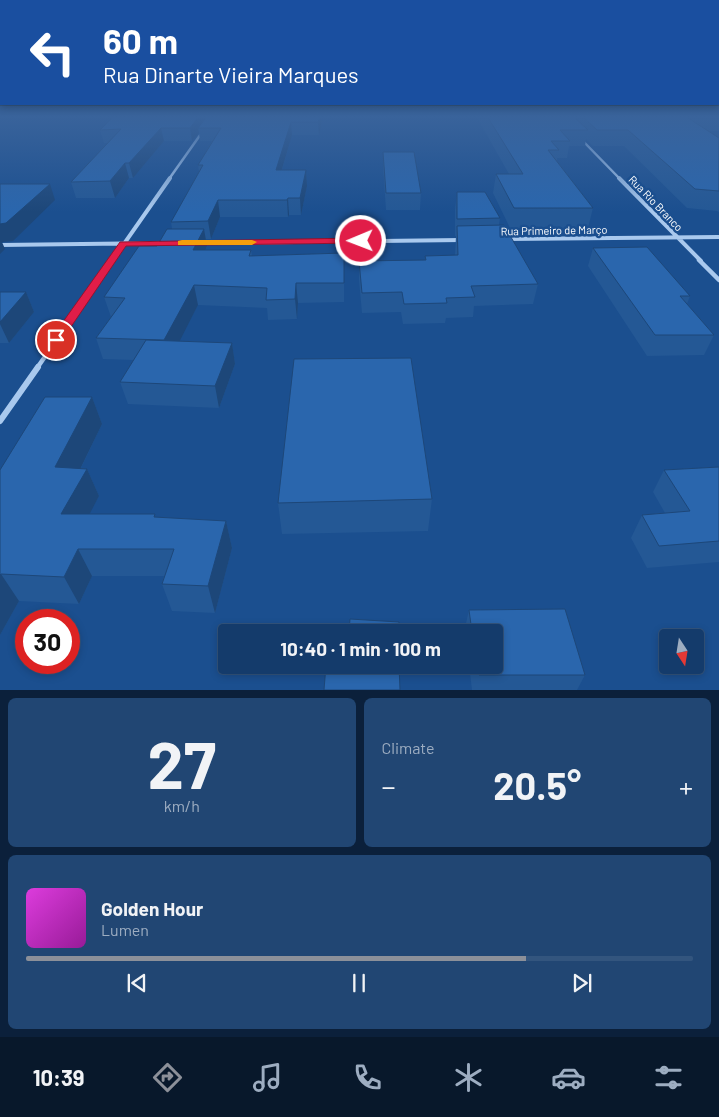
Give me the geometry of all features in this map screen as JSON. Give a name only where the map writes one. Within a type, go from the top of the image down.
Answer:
[{"type":"street","points":[[0,421],[191,148]]},
{"type":"street","name":"Rua Rio Branco","points":[[591,148],[719,280]]},
{"type":"street","name":"Rua Primeiro de Março","points":[[499,239],[719,237]]},
{"type":"street","points":[[193,243],[469,240]]},
{"type":"street","points":[[0,245],[173,243]]},
{"type":"building","points":[[103,148],[143,148],[129,163],[125,163],[110,181],[71,182]]},
{"type":"building","points":[[208,148],[283,148],[276,170],[306,170],[300,198],[288,198],[287,200],[218,200],[208,221],[171,222],[203,165],[198,165]]},
{"type":"building","points":[[507,148],[557,148],[559,150],[548,150],[593,208],[514,208],[496,174],[523,174]]},
{"type":"building","points":[[649,148],[719,148],[719,191],[695,189]]},
{"type":"building","points":[[383,152],[414,152],[421,193],[386,193]]},
{"type":"building","points":[[0,184],[50,184],[6,223],[0,224]]},
{"type":"building","points":[[457,192],[485,192],[500,218],[457,219]]},
{"type":"building","points":[[504,225],[538,284],[471,286],[475,297],[446,298],[447,303],[404,304],[402,292],[362,293],[359,261],[426,260],[425,256],[458,255],[457,226]]},
{"type":"building","points":[[167,229],[204,229],[193,250],[251,250],[249,256],[344,253],[344,283],[296,283],[295,299],[266,300],[267,288],[194,285],[164,340],[96,338],[125,298],[104,297],[139,246],[157,246]]},
{"type":"building","points":[[647,247],[690,296],[680,296],[714,335],[655,335],[593,248]]},
{"type":"building","points":[[0,292],[26,292],[0,322]]},
{"type":"building","points":[[146,340],[232,343],[215,386],[120,382]]},
{"type":"building","points":[[411,358],[432,499],[278,503],[294,359]]},
{"type":"building","points":[[45,397],[92,397],[55,467],[87,469],[61,514],[155,514],[154,517],[226,521],[208,586],[162,584],[174,549],[78,549],[64,577],[0,575],[0,470]]},
{"type":"building","points":[[719,467],[719,541],[659,546],[642,515],[690,511],[664,470]]},
{"type":"building","points":[[565,609],[585,675],[479,675],[503,674],[503,624],[471,624],[469,610]]},
{"type":"building","points":[[350,619],[399,622],[399,624],[350,624]]},
{"type":"building","points":[[325,674],[399,674],[400,690],[324,690]]},
{"type":"slow traffic","points":[[182,243],[252,242]]},
{"type":"route","points":[[56,340],[124,244],[361,241]]}]
